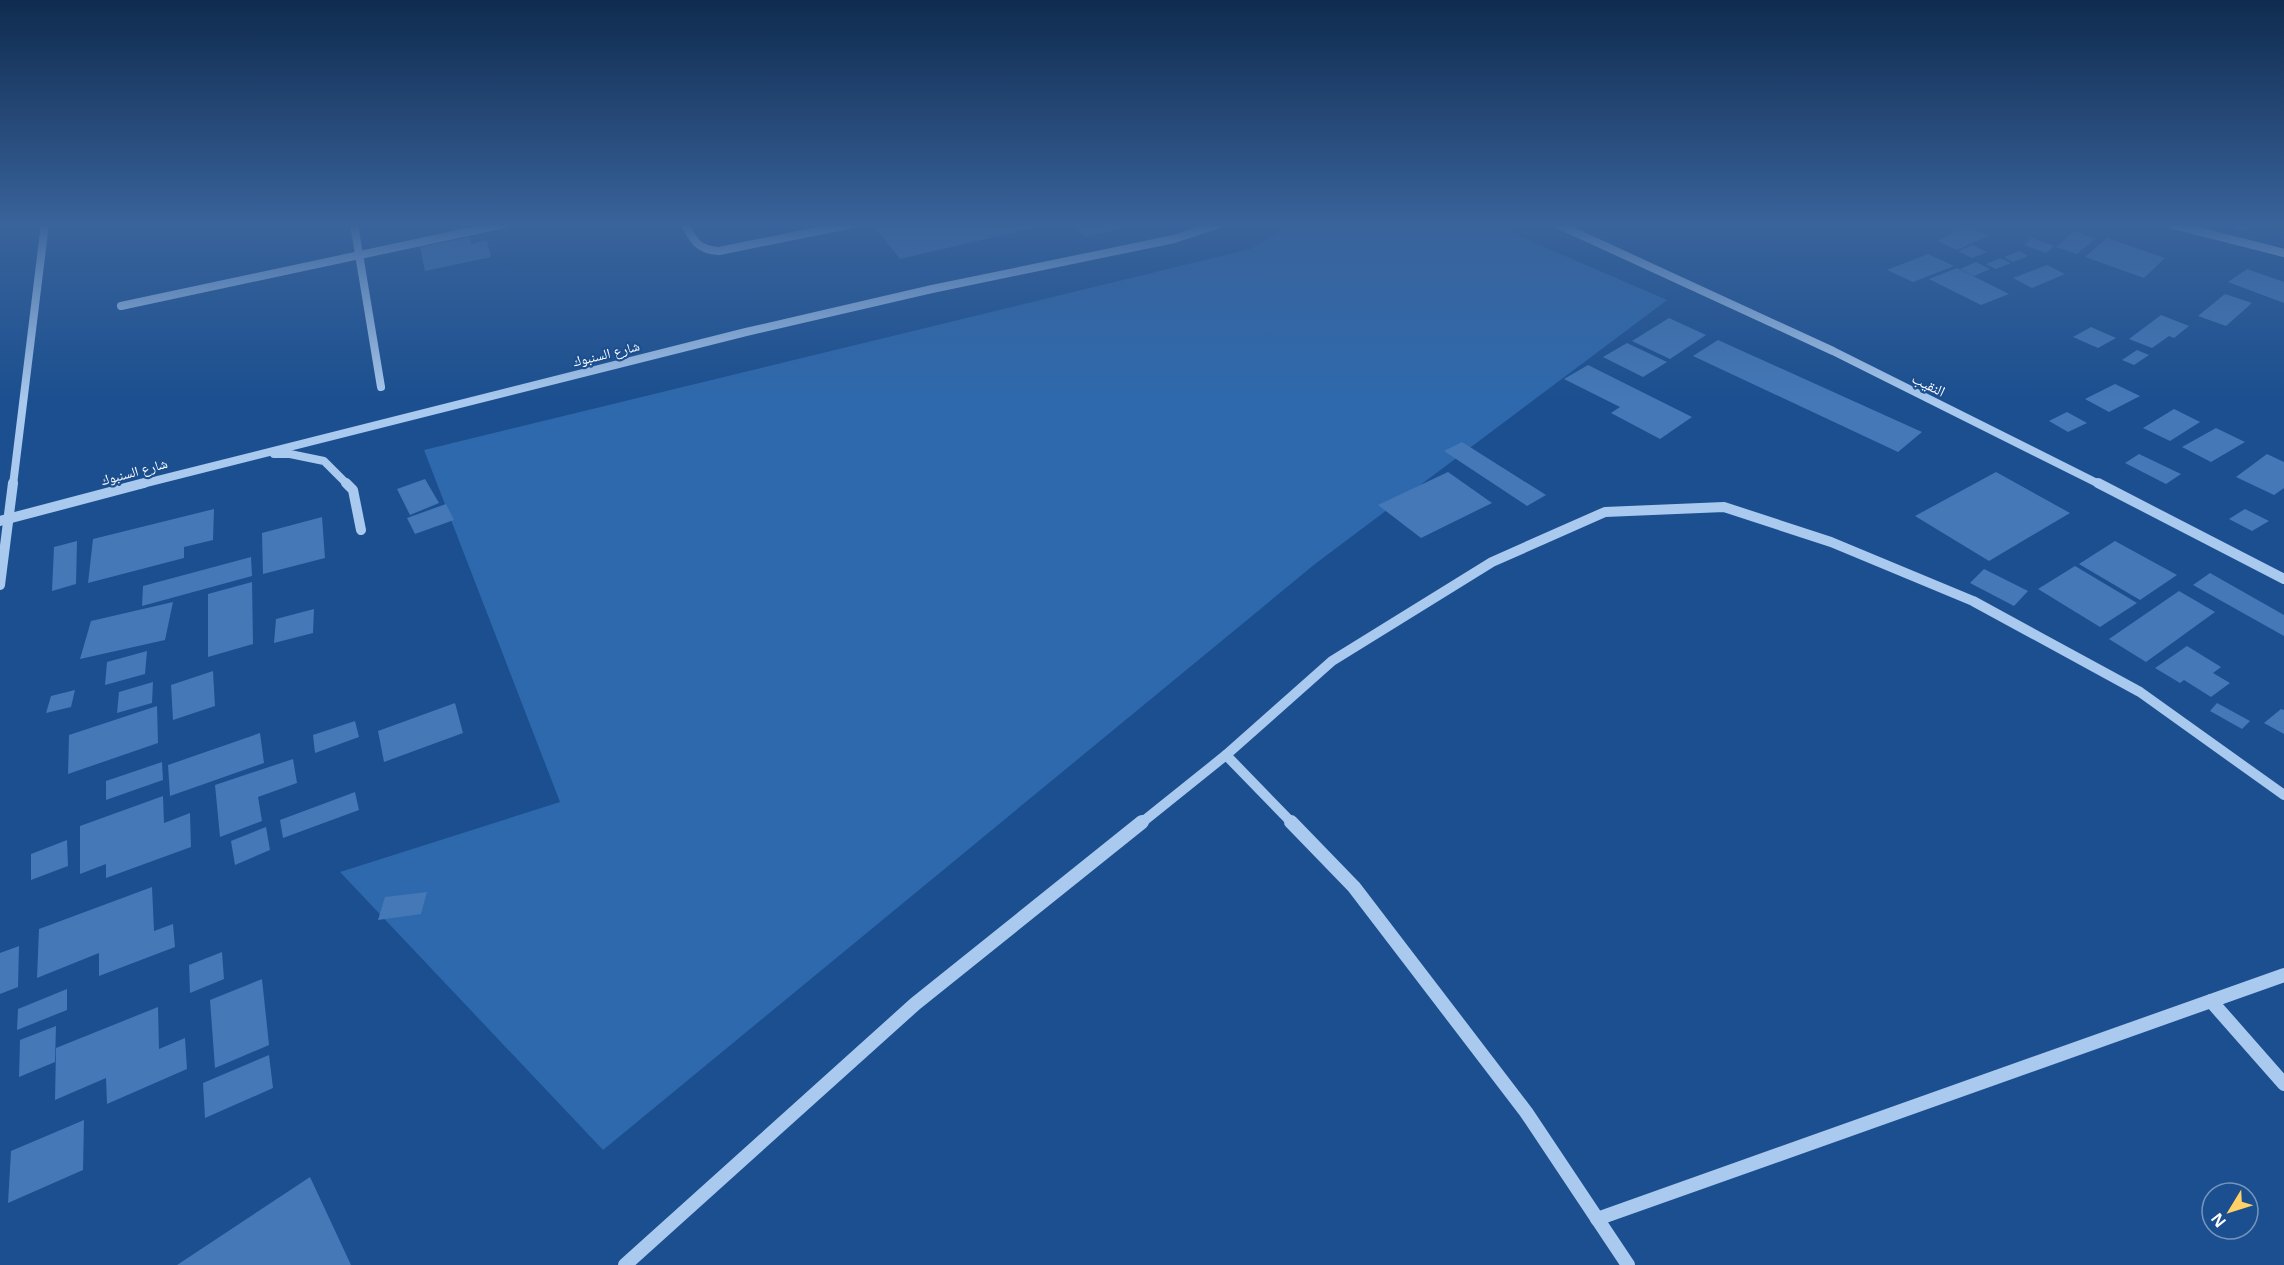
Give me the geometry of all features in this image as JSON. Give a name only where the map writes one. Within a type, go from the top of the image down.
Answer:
[{"type":"street","points":[[0,585],[4,519],[37,283]]},
{"type":"street","points":[[121,306],[226,283]]},
{"type":"street","points":[[364,283],[381,387]]},
{"type":"street","name":"شارع السنبوك","points":[[4,519],[746,332],[961,283]]},
{"type":"street","name":"النقيب","points":[[1687,283],[1759,316],[2085,476],[2284,579]]},
{"type":"street","points":[[255,454],[290,454],[324,461],[352,490],[361,530]]},
{"type":"street","points":[[625,1265],[915,1004],[1226,755],[1332,661],[1492,562],[1605,512],[1724,507],[1831,542],[1973,601],[2140,692],[2284,795]]},
{"type":"street","points":[[1226,755],[1354,887],[1526,1112],[1628,1265]]},
{"type":"street","points":[[1597,1219],[2284,975]]},
{"type":"street","points":[[2211,1001],[2284,1084]]},
{"type":"shaded area","points":[[1110,283],[1628,283],[1667,300],[1315,564],[603,1150],[340,872],[560,802],[424,450]]},
{"type":"building","points":[[1937,283],[1987,283],[2009,294],[1981,305]]},
{"type":"building","points":[[2023,283],[2044,283],[2032,288]]},
{"type":"building","points":[[2231,283],[2284,283],[2284,303]]},
{"type":"building","points":[[2225,294],[2252,303],[2226,326],[2198,316]]},
{"type":"building","points":[[2161,315],[2189,326],[2174,338],[2169,336],[2152,348],[2129,339]]},
{"type":"building","points":[[1669,318],[1706,335],[1670,359],[1632,341]]},
{"type":"building","points":[[2091,327],[2116,338],[2098,348],[2073,337]]},
{"type":"building","points":[[1718,340],[1922,432],[1898,452],[1693,356]]},
{"type":"building","points":[[1627,343],[1667,362],[1643,377],[1603,357]]},
{"type":"building","points":[[2137,350],[2149,355],[2134,365],[2122,360]]},
{"type":"building","points":[[1588,365],[1692,417],[1660,439],[1611,413],[1620,407],[1564,379]]},
{"type":"building","points":[[2115,384],[2140,396],[2109,412],[2085,399]]},
{"type":"building","points":[[2174,409],[2200,422],[2170,441],[2143,428]]},
{"type":"building","points":[[2067,412],[2087,423],[2068,432],[2049,421]]},
{"type":"building","points":[[2216,428],[2245,442],[2211,462],[2182,447]]},
{"type":"building","points":[[1462,442],[1546,495],[1527,506],[1444,451]]},
{"type":"building","points":[[2139,454],[2181,474],[2166,484],[2125,463]]},
{"type":"building","points":[[2267,454],[2284,462],[2284,488],[2274,495],[2236,477]]},
{"type":"building","points":[[1448,472],[1492,503],[1421,538],[1378,505]]},
{"type":"building","points":[[1996,472],[2070,513],[1989,561],[1915,516]]},
{"type":"building","points":[[425,479],[439,503],[410,515],[397,489]]},
{"type":"building","points":[[446,504],[454,520],[415,534],[407,518]]},
{"type":"building","points":[[214,509],[213,540],[184,547],[184,558],[88,583],[93,539]]},
{"type":"building","points":[[2245,509],[2269,521],[2252,531],[2229,519]]},
{"type":"building","points":[[322,517],[325,558],[263,574],[262,533]]},
{"type":"building","points":[[77,541],[76,584],[52,591],[54,547]]},
{"type":"building","points":[[2115,541],[2177,575],[2140,600],[2079,564]]},
{"type":"building","points":[[251,557],[252,576],[142,606],[143,586]]},
{"type":"building","points":[[2075,566],[2137,603],[2100,627],[2038,589]]},
{"type":"building","points":[[1984,569],[2028,591],[2014,606],[1970,583]]},
{"type":"building","points":[[2210,573],[2284,615],[2284,636],[2193,585]]},
{"type":"building","points":[[252,582],[253,644],[208,657],[208,594]]},
{"type":"building","points":[[2179,591],[2215,612],[2146,662],[2109,639]]},
{"type":"building","points":[[173,602],[165,640],[80,659],[91,621]]},
{"type":"building","points":[[314,609],[313,633],[274,643],[276,619]]},
{"type":"building","points":[[2187,646],[2221,667],[2213,673],[2230,683],[2211,697],[2184,680],[2180,683],[2155,668]]},
{"type":"building","points":[[147,651],[145,674],[105,685],[107,662]]},
{"type":"building","points":[[213,671],[215,706],[173,720],[171,685]]},
{"type":"building","points":[[153,682],[152,703],[117,713],[119,692]]},
{"type":"building","points":[[75,690],[71,707],[46,713],[51,696]]},
{"type":"building","points":[[455,703],[463,733],[384,762],[378,731]]},
{"type":"building","points":[[2217,703],[2250,721],[2242,729],[2210,711]]},
{"type":"building","points":[[157,706],[158,743],[68,774],[69,735]]},
{"type":"building","points":[[2281,709],[2284,710],[2284,734],[2264,723]]},
{"type":"building","points":[[355,721],[359,737],[315,753],[313,735]]},
{"type":"building","points":[[260,733],[264,763],[170,796],[168,765]]},
{"type":"building","points":[[293,759],[297,783],[258,797],[262,821],[220,837],[215,785]]},
{"type":"building","points":[[162,762],[163,780],[106,800],[106,781]]},
{"type":"building","points":[[355,792],[359,810],[283,838],[280,820]]},
{"type":"building","points":[[163,796],[164,823],[190,813],[191,847],[106,878],[106,864],[80,874],[80,826]]},
{"type":"building","points":[[266,827],[270,850],[235,865],[231,841]]},
{"type":"building","points":[[67,840],[68,866],[31,880],[31,854]]},
{"type":"building","points":[[152,887],[154,931],[173,924],[175,947],[99,976],[99,953],[37,978],[39,929]]},
{"type":"building","points":[[427,892],[421,914],[378,920],[385,897]]},
{"type":"building","points":[[19,946],[18,987],[0,994],[0,953]]},
{"type":"building","points":[[222,952],[224,979],[190,993],[189,965]]},
{"type":"building","points":[[262,979],[269,1045],[215,1068],[210,1000]]},
{"type":"building","points":[[67,989],[67,1010],[17,1030],[18,1009]]},
{"type":"building","points":[[158,1007],[159,1049],[185,1038],[187,1069],[107,1104],[106,1078],[55,1100],[56,1048]]},
{"type":"building","points":[[56,1026],[55,1062],[19,1077],[20,1040]]},
{"type":"building","points":[[269,1055],[273,1088],[205,1118],[203,1083]]},
{"type":"building","points":[[84,1120],[83,1170],[8,1203],[11,1151]]},
{"type":"building","points":[[310,1177],[351,1265],[177,1265]]}]
